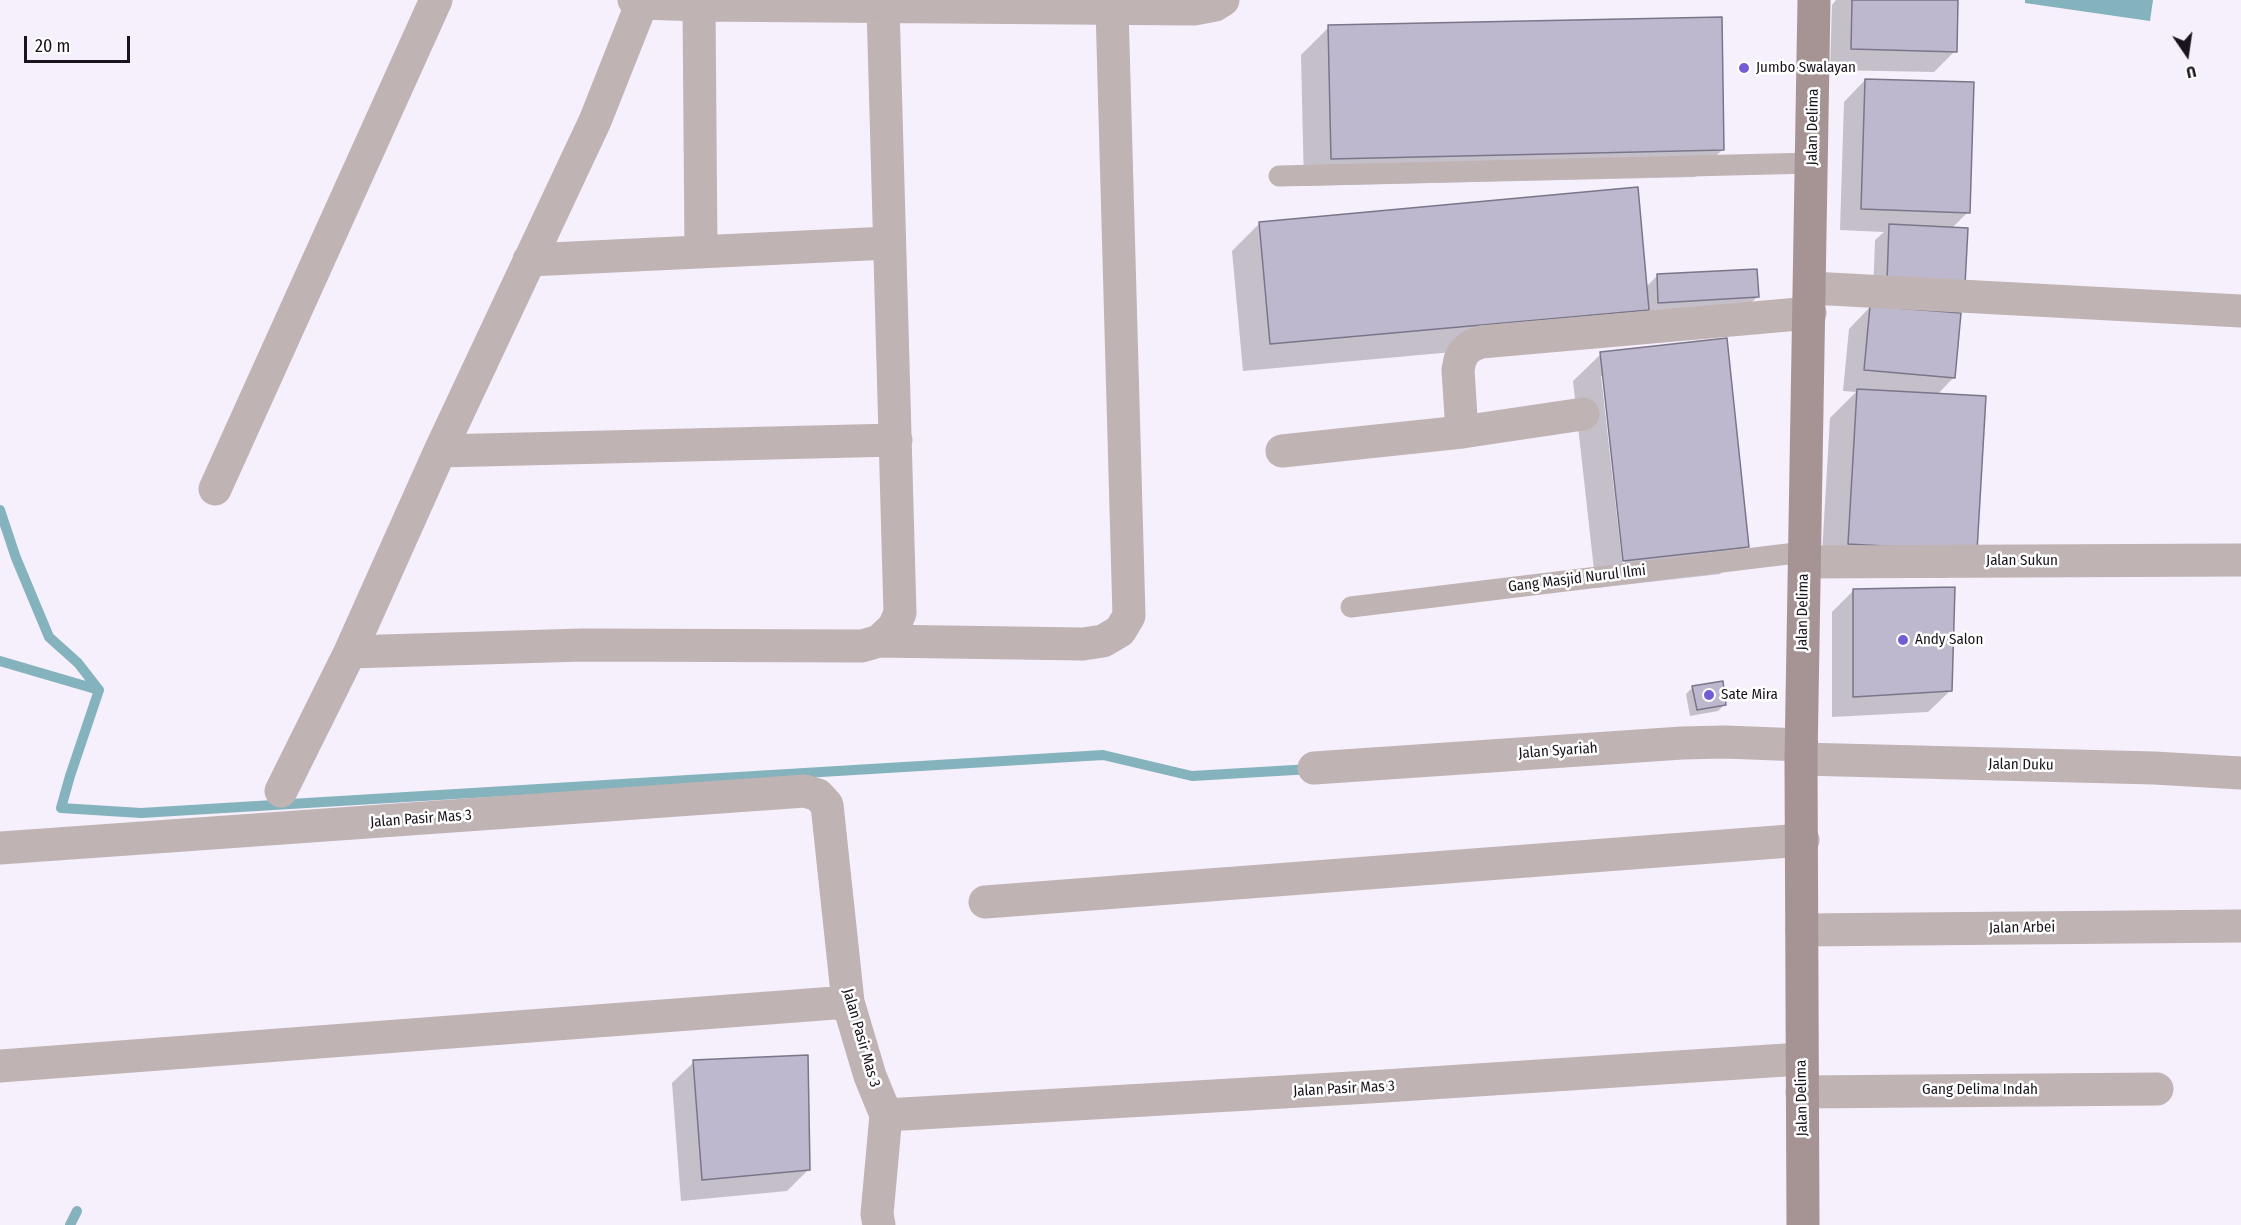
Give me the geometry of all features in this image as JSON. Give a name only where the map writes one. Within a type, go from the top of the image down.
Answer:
[{"type":"main road","name":"Jalan Delima","points":[[1803,1225],[1802,752],[1814,0]]},
{"type":"street","points":[[215,489],[436,0]]},
{"type":"street","points":[[281,791],[350,652],[440,451],[595,121],[640,1],[699,5],[1194,9],[1215,5],[1223,0]]},
{"type":"street","points":[[699,5],[701,252]]},
{"type":"street","points":[[879,641],[894,627],[900,613],[883,6]]},
{"type":"street","points":[[350,652],[582,645],[852,646],[879,641],[1083,644],[1103,641],[1120,631],[1129,616],[1112,8]]},
{"type":"street","points":[[529,261],[888,243]]},
{"type":"street","points":[[1462,432],[1458,370],[1460,360],[1471,346],[1481,342],[1810,301],[2241,311]]},
{"type":"street","points":[[1282,451],[1462,432],[1583,414]]},
{"type":"street","points":[[440,451],[896,440]]},
{"type":"street","name":"Jalan Sukun","points":[[1804,557],[2241,560]]},
{"type":"street","name":"Jalan Syariah","points":[[1314,768],[1682,743],[1725,742],[1802,752]]},
{"type":"street","name":"Jalan Duku","points":[[1802,752],[2241,773]]},
{"type":"street","name":"Jalan Pasir Mas 3","points":[[0,848],[805,791],[818,795],[827,805],[848,1002],[870,1076],[886,1115],[1369,1088],[1802,1059]]},
{"type":"street","points":[[985,902],[1803,840]]},
{"type":"street","name":"Jalan Arbei","points":[[1802,930],[2241,926]]},
{"type":"street","points":[[0,1066],[848,1002]]},
{"type":"street","name":"Gang Delima Indah","points":[[1802,1092],[2157,1089]]},
{"type":"street","points":[[879,1225],[877,1214],[886,1115]]},
{"type":"lane","points":[[1280,176],[1813,163]]},
{"type":"lane","name":"Gang Masjid Nurul Ilmi","points":[[1351,607],[1804,557]]},
{"type":"water","points":[[2025,0],[2153,0],[2150,21],[2025,3]]},
{"type":"building","points":[[1852,0],[1958,0],[1957,52],[1851,49]]},
{"type":"building","points":[[1722,17],[1724,150],[1331,159],[1328,25]]},
{"type":"building","points":[[1865,79],[1974,82],[1970,213],[1861,209]]},
{"type":"building","points":[[1638,187],[1649,310],[1270,344],[1259,222]]},
{"type":"building","points":[[1889,224],[1968,228],[1965,285],[1887,281]]},
{"type":"building","points":[[1757,269],[1759,297],[1658,303],[1657,274]]},
{"type":"building","points":[[1870,306],[1961,313],[1955,378],[1864,370]]},
{"type":"building","points":[[1727,338],[1749,547],[1623,561],[1600,352]]},
{"type":"building","points":[[1857,389],[1986,396],[1977,551],[1848,544]]},
{"type":"building","name":"Andy Salon","points":[[1955,587],[1952,691],[1853,697],[1853,589]]},
{"type":"building","name":"Sate Mira","points":[[1723,681],[1726,705],[1697,710],[1692,686]]},
{"type":"building","points":[[808,1055],[810,1170],[702,1180],[693,1060]]},
{"type":"waterway","points":[[0,510],[16,558],[49,637],[78,663],[99,690],[61,808],[141,813],[1103,755],[1192,776],[1311,769]]},
{"type":"waterway","points":[[0,661],[99,690]]},
{"type":"waterway","points":[[70,1225],[77,1211]]},
{"type":"place","name":"Jumbo Swalayan","points":[[1744,68]]},
{"type":"place","name":"Andy Salon","points":[[1903,640]]},
{"type":"place","name":"Sate Mira","points":[[1709,695]]}]
